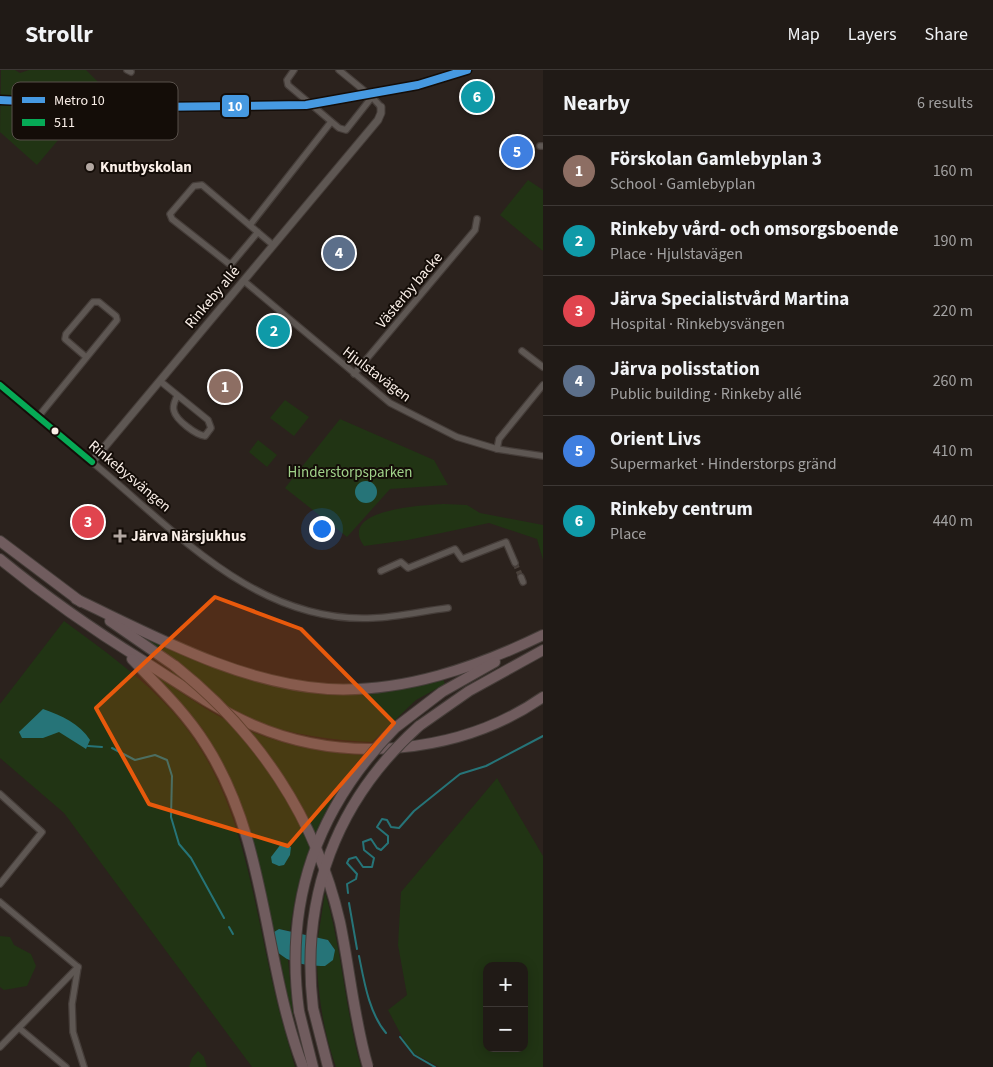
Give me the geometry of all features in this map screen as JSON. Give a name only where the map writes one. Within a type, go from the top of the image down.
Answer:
[{"type":"highway","points":[[0,541],[76,599],[175,666],[207,692],[250,738],[276,771],[306,824],[323,863],[335,902],[368,1067]]},
{"type":"highway","points":[[0,559],[48,598],[222,710],[279,734],[335,747],[362,749],[435,742],[499,721],[543,697]]},
{"type":"highway","points":[[76,599],[217,663],[282,682],[329,689],[390,686],[425,679],[472,665],[540,636]]},
{"type":"highway","points":[[312,1067],[299,1011],[295,969],[296,926],[312,855],[328,818],[364,762],[395,728],[442,692],[540,636]]},
{"type":"highway","points":[[120,646],[171,698],[196,729],[219,767],[244,828],[257,873],[287,1014],[303,1067]]},
{"type":"highway","points":[[328,1067],[313,1008],[310,970],[312,928],[319,889],[333,844],[352,806],[376,771],[419,726],[469,691],[543,650]]},
{"type":"street","points":[[294,70],[287,80],[288,85],[339,128],[346,130],[372,97]]},
{"type":"street","points":[[338,70],[372,97],[381,107]]},
{"type":"street","name":"Rinkeby allé","points":[[92,462],[378,120],[381,107]]},
{"type":"street","points":[[250,225],[331,122]]},
{"type":"street","points":[[258,232],[232,263],[228,263],[172,219],[170,214],[198,184],[202,185],[250,225],[273,245]]},
{"type":"street","name":"Västerby backe","points":[[354,374],[475,230],[477,219]]},
{"type":"street","name":"Hjulstavägen","points":[[244,281],[390,403],[457,437],[497,449],[543,456]]},
{"type":"street","points":[[38,417],[117,320],[116,316],[99,302],[93,302],[66,334],[65,339],[86,357]]},
{"type":"street","points":[[522,351],[543,367]]},
{"type":"street","points":[[160,381],[211,424],[211,428],[205,436],[198,434],[176,416],[173,408],[177,396]]},
{"type":"street","name":"Rinkebysvängen","points":[[0,385],[225,573],[272,599],[305,610],[338,616],[373,618],[448,608]]},
{"type":"street","points":[[497,449],[499,439],[543,385]]},
{"type":"street","points":[[380,571],[401,562],[408,568],[455,549],[462,559],[506,542],[515,563]]},
{"type":"street","points":[[0,794],[42,832],[0,884]]},
{"type":"street","points":[[0,902],[78,967]]},
{"type":"street","points":[[0,1047],[78,967]]},
{"type":"street","points":[[78,967],[72,1004],[73,1032],[84,1067]]},
{"type":"street","points":[[19,1028],[66,1067]]},
{"type":"highlighted area","points":[[215,597],[301,629],[394,723],[288,846],[149,804],[96,708]]},
{"type":"green space","points":[[1,70],[15,70],[20,73],[29,70],[86,70],[98,82],[12,82],[12,140],[58,140],[37,165],[0,132]]},
{"type":"green space","points":[[528,180],[543,190],[543,251],[500,215]]},
{"type":"green space","points":[[285,400],[309,417],[294,436],[270,418]]},
{"type":"green space","name":"Hinderstorpsparken","points":[[340,419],[434,460],[448,485],[390,489],[347,537],[285,488]]},
{"type":"green space","points":[[258,440],[277,455],[267,467],[249,452]]},
{"type":"green space","points":[[444,504],[467,505],[480,513],[543,525],[543,560],[537,539],[489,523],[408,540],[364,546],[360,539],[361,526],[368,519],[380,514],[409,507]]},
{"type":"green space","points":[[64,621],[122,664],[162,700],[198,745],[217,778],[243,850],[277,1002],[295,1067],[252,1067],[64,813],[0,758],[0,704]]},
{"type":"green space","points":[[142,634],[222,670],[276,686],[304,691],[360,693],[415,686],[443,679],[445,684],[416,700],[372,742],[319,737],[267,725],[234,711],[171,672],[178,661],[141,636]]},
{"type":"green space","points":[[151,673],[216,715],[242,728],[293,745],[328,752],[363,755],[335,795],[314,838],[299,883],[290,931],[279,929],[274,932],[249,828],[235,789],[203,729]]},
{"type":"green space","points":[[497,778],[543,856],[543,1067],[439,1067],[415,1054],[407,1046],[388,1010],[407,995],[398,945],[401,892]]},
{"type":"green space","points":[[325,892],[336,935],[351,1024],[361,1067],[336,1067],[325,1030],[317,966],[325,966],[335,950],[328,940],[318,938]]},
{"type":"green space","points":[[0,936],[10,937],[14,945],[31,954],[36,966],[27,986],[4,990],[0,987]]},
{"type":"green space","points":[[279,954],[288,959],[294,1025]]},
{"type":"green space","points":[[198,1051],[204,1057],[207,1067],[189,1067],[192,1058]]},
{"type":"water","points":[[366,481],[374,484],[377,492],[374,500],[366,503],[358,500],[355,492],[358,484]]},
{"type":"water","points":[[43,709],[63,717],[81,729],[90,740],[86,749],[59,732],[43,738],[22,738],[19,732]]},
{"type":"water","points":[[281,844],[291,847],[290,855],[284,865],[279,866],[272,863],[271,857]]},
{"type":"water","points":[[279,929],[328,940],[335,950],[333,960],[325,966],[317,966],[301,964],[279,954],[270,941],[274,932]]},
{"type":"waterway","points":[[348,893],[347,884],[356,879],[357,874],[347,863],[349,859],[356,857],[363,867],[372,867],[374,858],[364,850],[363,842],[371,839],[377,848],[381,850],[388,843],[388,836],[377,827],[382,819],[387,820],[391,827],[399,828],[414,811],[460,774],[486,766],[543,736]]},
{"type":"waterway","points":[[88,746],[102,747]]},
{"type":"waterway","points":[[112,748],[135,760],[155,755],[167,760],[172,776],[171,817],[179,844],[191,858],[224,918]]},
{"type":"waterway","points":[[349,903],[357,949]]},
{"type":"waterway","points":[[229,927],[233,934]]},
{"type":"waterway","points":[[359,956],[371,1006],[386,1033]]},
{"type":"waterway","points":[[400,1037],[414,1055],[435,1067]]},
{"type":"tunnel","points":[[515,563],[521,577]]},
{"type":"metro line","name":"10","points":[[178,107],[306,105],[418,85],[467,70]]},
{"type":"metro line","name":"10","points":[[0,100],[12,101]]},
{"type":"transit line","name":"511","points":[[0,385],[92,462]]},
{"type":"place","name":"Rinkeby centrum","points":[[477,97]]},
{"type":"place","name":"Orient Livs","points":[[517,152]]},
{"type":"place","name":"Knutbyskolan","points":[[90,167]]},
{"type":"place","name":"Järva polisstation","points":[[339,253]]},
{"type":"place","name":"Rinkeby vård- och omsorgsboende","points":[[274,331]]},
{"type":"place","name":"Förskolan Gamlebyplan 3","points":[[225,387]]},
{"type":"place","name":"Järva Specialistvård Martina","points":[[88,522]]},
{"type":"place","name":"Järva Närsjukhus","points":[[120,536]]}]
